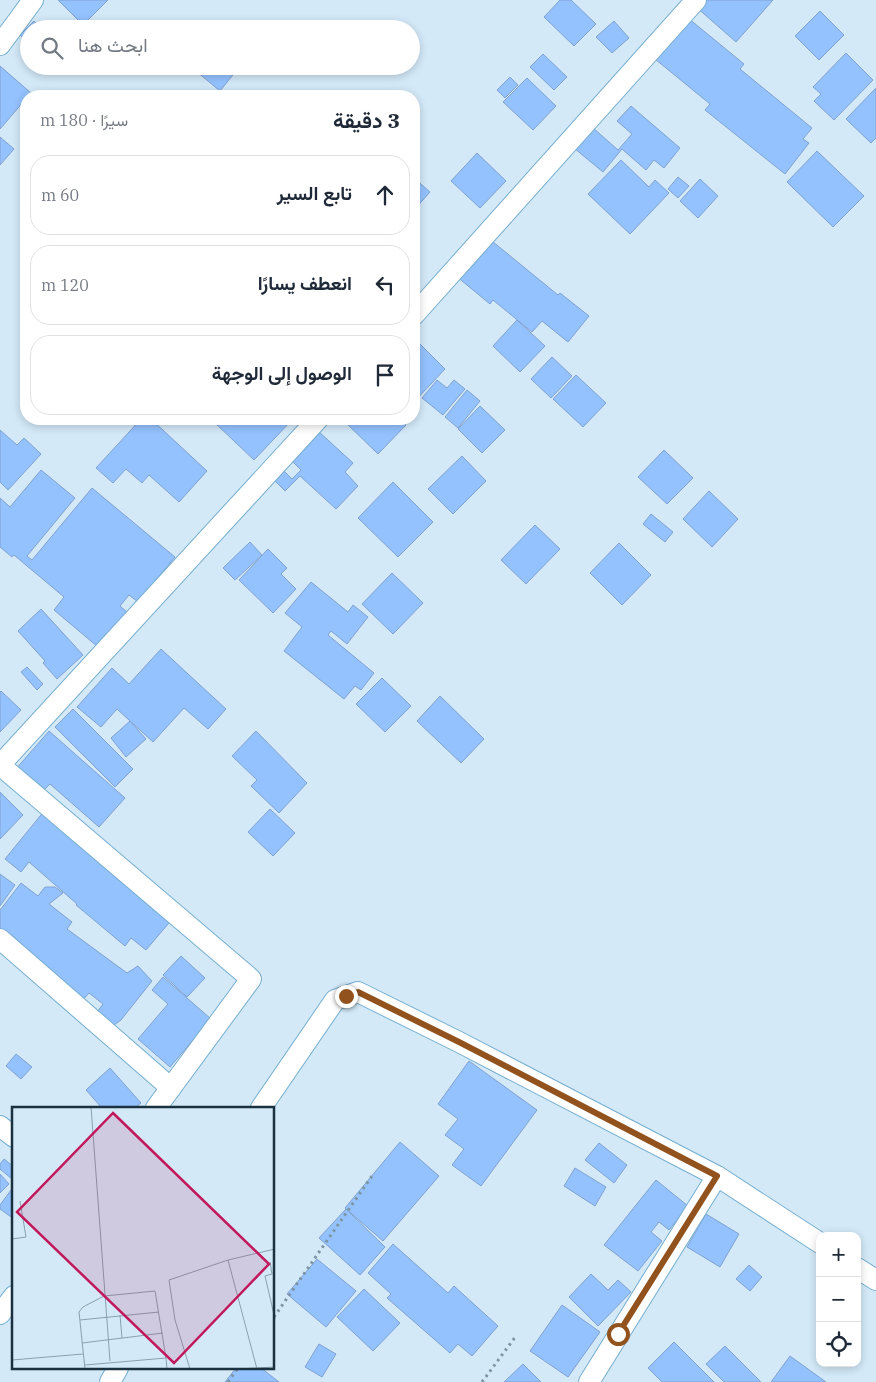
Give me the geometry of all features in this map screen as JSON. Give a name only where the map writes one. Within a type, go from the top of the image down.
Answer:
[{"type":"street","points":[[0,45],[33,0]]},
{"type":"street","points":[[420,308],[696,0]]},
{"type":"street","points":[[157,1107],[251,979],[0,765],[312,425]]},
{"type":"street","points":[[0,939],[171,1088]]},
{"type":"street","points":[[262,1107],[335,1000],[358,992],[459,1042],[717,1176],[816,1240]]},
{"type":"street","points":[[0,1126],[12,1135]]},
{"type":"street","points":[[589,1382],[717,1176]]},
{"type":"street","points":[[861,1271],[876,1280]]},
{"type":"street","points":[[0,1314],[12,1299]]},
{"type":"street","points":[[110,1382],[117,1370]]},
{"type":"path","points":[[275,1316],[374,1173]]},
{"type":"path","points":[[482,1382],[516,1336]]},
{"type":"path","points":[[228,1382],[237,1370]]},
{"type":"building","points":[[58,0],[108,0],[88,20],[78,20]]},
{"type":"building","points":[[560,0],[571,0],[596,24],[574,46],[544,17]]},
{"type":"building","points":[[700,0],[773,0],[736,42],[695,6]]},
{"type":"building","points":[[820,11],[844,35],[819,60],[795,36]]},
{"type":"building","points":[[688,18],[744,64],[740,69],[812,128],[803,139],[809,143],[785,174],[705,110],[710,104],[655,59]]},
{"type":"building","points":[[614,21],[629,38],[612,53],[596,37]]},
{"type":"building","points":[[846,53],[873,80],[834,120],[814,101],[821,94],[813,87]]},
{"type":"building","points":[[543,54],[567,77],[554,90],[530,67]]},
{"type":"building","points":[[0,66],[28,90],[20,90],[20,106],[0,129]]},
{"type":"building","points":[[201,75],[233,75],[219,90]]},
{"type":"building","points":[[510,77],[518,85],[505,98],[497,90]]},
{"type":"building","points":[[527,78],[556,106],[533,130],[503,102]]},
{"type":"building","points":[[876,88],[876,138],[871,143],[846,119]]},
{"type":"building","points":[[631,106],[680,148],[664,168],[654,160],[646,170],[622,149],[603,172],[574,148],[592,127],[618,150],[632,134],[617,121]]},
{"type":"building","points":[[0,137],[14,149],[0,165]]},
{"type":"building","points":[[817,151],[864,196],[833,227],[787,182]]},
{"type":"building","points":[[477,153],[506,181],[480,208],[451,181]]},
{"type":"building","points":[[621,160],[649,187],[655,180],[669,193],[630,234],[588,194]]},
{"type":"building","points":[[678,177],[689,186],[678,198],[668,189]]},
{"type":"building","points":[[700,179],[718,196],[698,218],[680,201]]},
{"type":"building","points":[[420,183],[430,192],[420,203]]},
{"type":"building","points":[[487,237],[558,295],[560,293],[589,316],[568,342],[542,321],[532,332],[493,300],[490,304],[456,276]]},
{"type":"building","points":[[517,320],[545,346],[520,372],[493,346]]},
{"type":"building","points":[[420,344],[445,369],[420,396]]},
{"type":"building","points":[[552,357],[572,376],[551,398],[531,379]]},
{"type":"building","points":[[576,375],[606,403],[583,427],[553,399]]},
{"type":"building","points":[[437,380],[447,388],[454,380],[465,389],[443,415],[422,398]]},
{"type":"building","points":[[467,390],[480,401],[458,428],[445,417]]},
{"type":"building","points":[[480,406],[505,430],[482,453],[458,429]]},
{"type":"building","points":[[135,425],[157,425],[207,471],[179,502],[149,475],[142,483],[126,469],[113,483],[96,468]]},
{"type":"building","points":[[217,425],[287,425],[254,460]]},
{"type":"building","points":[[348,425],[406,425],[378,454]]},
{"type":"building","points":[[0,430],[17,445],[24,438],[41,454],[8,490],[0,482]]},
{"type":"building","points":[[317,430],[353,463],[345,472],[358,486],[336,509],[300,476],[285,491],[275,481],[284,471],[292,479],[301,470],[290,459]]},
{"type":"building","points":[[664,450],[693,478],[667,504],[638,477]]},
{"type":"building","points":[[462,456],[486,481],[453,514],[428,489]]},
{"type":"building","points":[[41,470],[75,498],[27,556],[32,560],[92,488],[175,557],[138,602],[129,595],[120,606],[127,612],[98,647],[54,610],[64,597],[14,555],[12,557],[0,547],[0,498],[10,507]]},
{"type":"building","points":[[393,482],[433,522],[398,557],[358,518]]},
{"type":"building","points":[[709,491],[738,519],[712,547],[683,519]]},
{"type":"building","points":[[651,514],[673,532],[665,542],[643,524]]},
{"type":"building","points":[[535,525],[560,549],[526,584],[501,560]]},
{"type":"building","points":[[250,542],[262,555],[235,580],[223,568]]},
{"type":"building","points":[[619,543],[651,575],[622,605],[590,573]]},
{"type":"building","points":[[268,549],[287,568],[281,574],[296,589],[273,613],[239,580]]},
{"type":"building","points":[[392,573],[423,603],[393,634],[362,604]]},
{"type":"building","points":[[311,582],[348,612],[353,605],[368,617],[347,644],[331,631],[328,635],[374,673],[361,690],[355,686],[344,699],[284,651],[302,627],[285,613]]},
{"type":"building","points":[[41,609],[83,655],[57,679],[43,663],[45,661],[18,631]]},
{"type":"building","points":[[161,649],[226,709],[208,729],[184,708],[153,742],[117,709],[101,727],[77,707],[112,668],[129,684]]},
{"type":"building","points":[[27,667],[43,684],[37,690],[21,672]]},
{"type":"building","points":[[382,678],[411,706],[385,732],[356,704]]},
{"type":"building","points":[[0,692],[21,710],[0,732]]},
{"type":"building","points":[[440,696],[484,739],[461,763],[417,721]]},
{"type":"building","points":[[73,709],[133,769],[115,787],[55,727]]},
{"type":"building","points":[[130,721],[146,739],[126,757],[111,738]]},
{"type":"building","points":[[49,731],[125,798],[99,827],[50,784],[41,793],[15,770]]},
{"type":"building","points":[[256,731],[307,783],[279,813],[251,786],[257,780],[232,756]]},
{"type":"building","points":[[0,792],[23,815],[0,839]]},
{"type":"building","points":[[270,809],[295,833],[273,856],[248,832]]},
{"type":"building","points":[[45,810],[174,917],[146,950],[131,938],[125,946],[29,862],[21,872],[5,859]]},
{"type":"building","points":[[0,874],[15,885],[0,906]]},
{"type":"building","points":[[21,883],[38,896],[45,887],[55,887],[63,893],[49,904],[72,922],[67,929],[127,973],[138,966],[152,981],[121,1020],[110,1028],[94,1016],[103,1004],[89,993],[81,1002],[72,995],[59,977],[0,932],[0,910]]},
{"type":"building","points":[[181,956],[205,978],[187,997],[163,975]]},
{"type":"building","points":[[163,977],[211,1019],[170,1067],[138,1039],[168,1004],[152,990]]},
{"type":"building","points":[[16,1054],[32,1067],[21,1079],[6,1066]]},
{"type":"building","points":[[469,1061],[537,1110],[481,1186],[452,1165],[464,1149],[445,1135],[458,1119],[438,1104]]},
{"type":"building","points":[[110,1068],[141,1103],[136,1107],[101,1107],[86,1090]]},
{"type":"building","points":[[400,1142],[439,1176],[383,1241],[345,1208]]},
{"type":"building","points":[[599,1143],[627,1165],[614,1183],[585,1160]]},
{"type":"building","points":[[4,1159],[12,1165],[12,1179],[0,1169],[0,1164]]},
{"type":"building","points":[[575,1168],[606,1187],[595,1206],[564,1186]]},
{"type":"building","points":[[0,1174],[9,1184],[0,1193]]},
{"type":"building","points":[[656,1180],[688,1206],[669,1230],[659,1222],[651,1232],[662,1241],[638,1271],[604,1245]]},
{"type":"building","points":[[12,1189],[12,1218],[0,1209],[0,1205]]},
{"type":"building","points":[[346,1209],[385,1247],[360,1275],[319,1238]]},
{"type":"building","points":[[706,1214],[739,1234],[720,1267],[687,1247]]},
{"type":"building","points":[[393,1244],[448,1293],[454,1286],[498,1326],[472,1356],[458,1344],[450,1353],[387,1298],[391,1294],[368,1273]]},
{"type":"building","points":[[317,1259],[356,1291],[326,1327],[287,1294]]},
{"type":"building","points":[[749,1265],[762,1277],[750,1291],[736,1279]]},
{"type":"building","points":[[591,1274],[608,1290],[618,1280],[631,1292],[598,1326],[569,1297]]},
{"type":"building","points":[[364,1289],[400,1323],[373,1351],[337,1317]]},
{"type":"building","points":[[562,1305],[600,1332],[568,1377],[530,1351]]},
{"type":"building","points":[[674,1342],[714,1382],[662,1382],[648,1368]]},
{"type":"building","points":[[319,1344],[336,1354],[322,1377],[305,1367]]},
{"type":"building","points":[[725,1346],[761,1382],[724,1382],[706,1364]]},
{"type":"building","points":[[790,1356],[826,1382],[771,1382]]},
{"type":"building","points":[[523,1364],[541,1382],[504,1382]]},
{"type":"building","points":[[234,1370],[264,1370],[279,1382],[225,1382]]},
{"type":"route","points":[[346,996],[358,992],[459,1042],[717,1176],[618,1334]]}]
